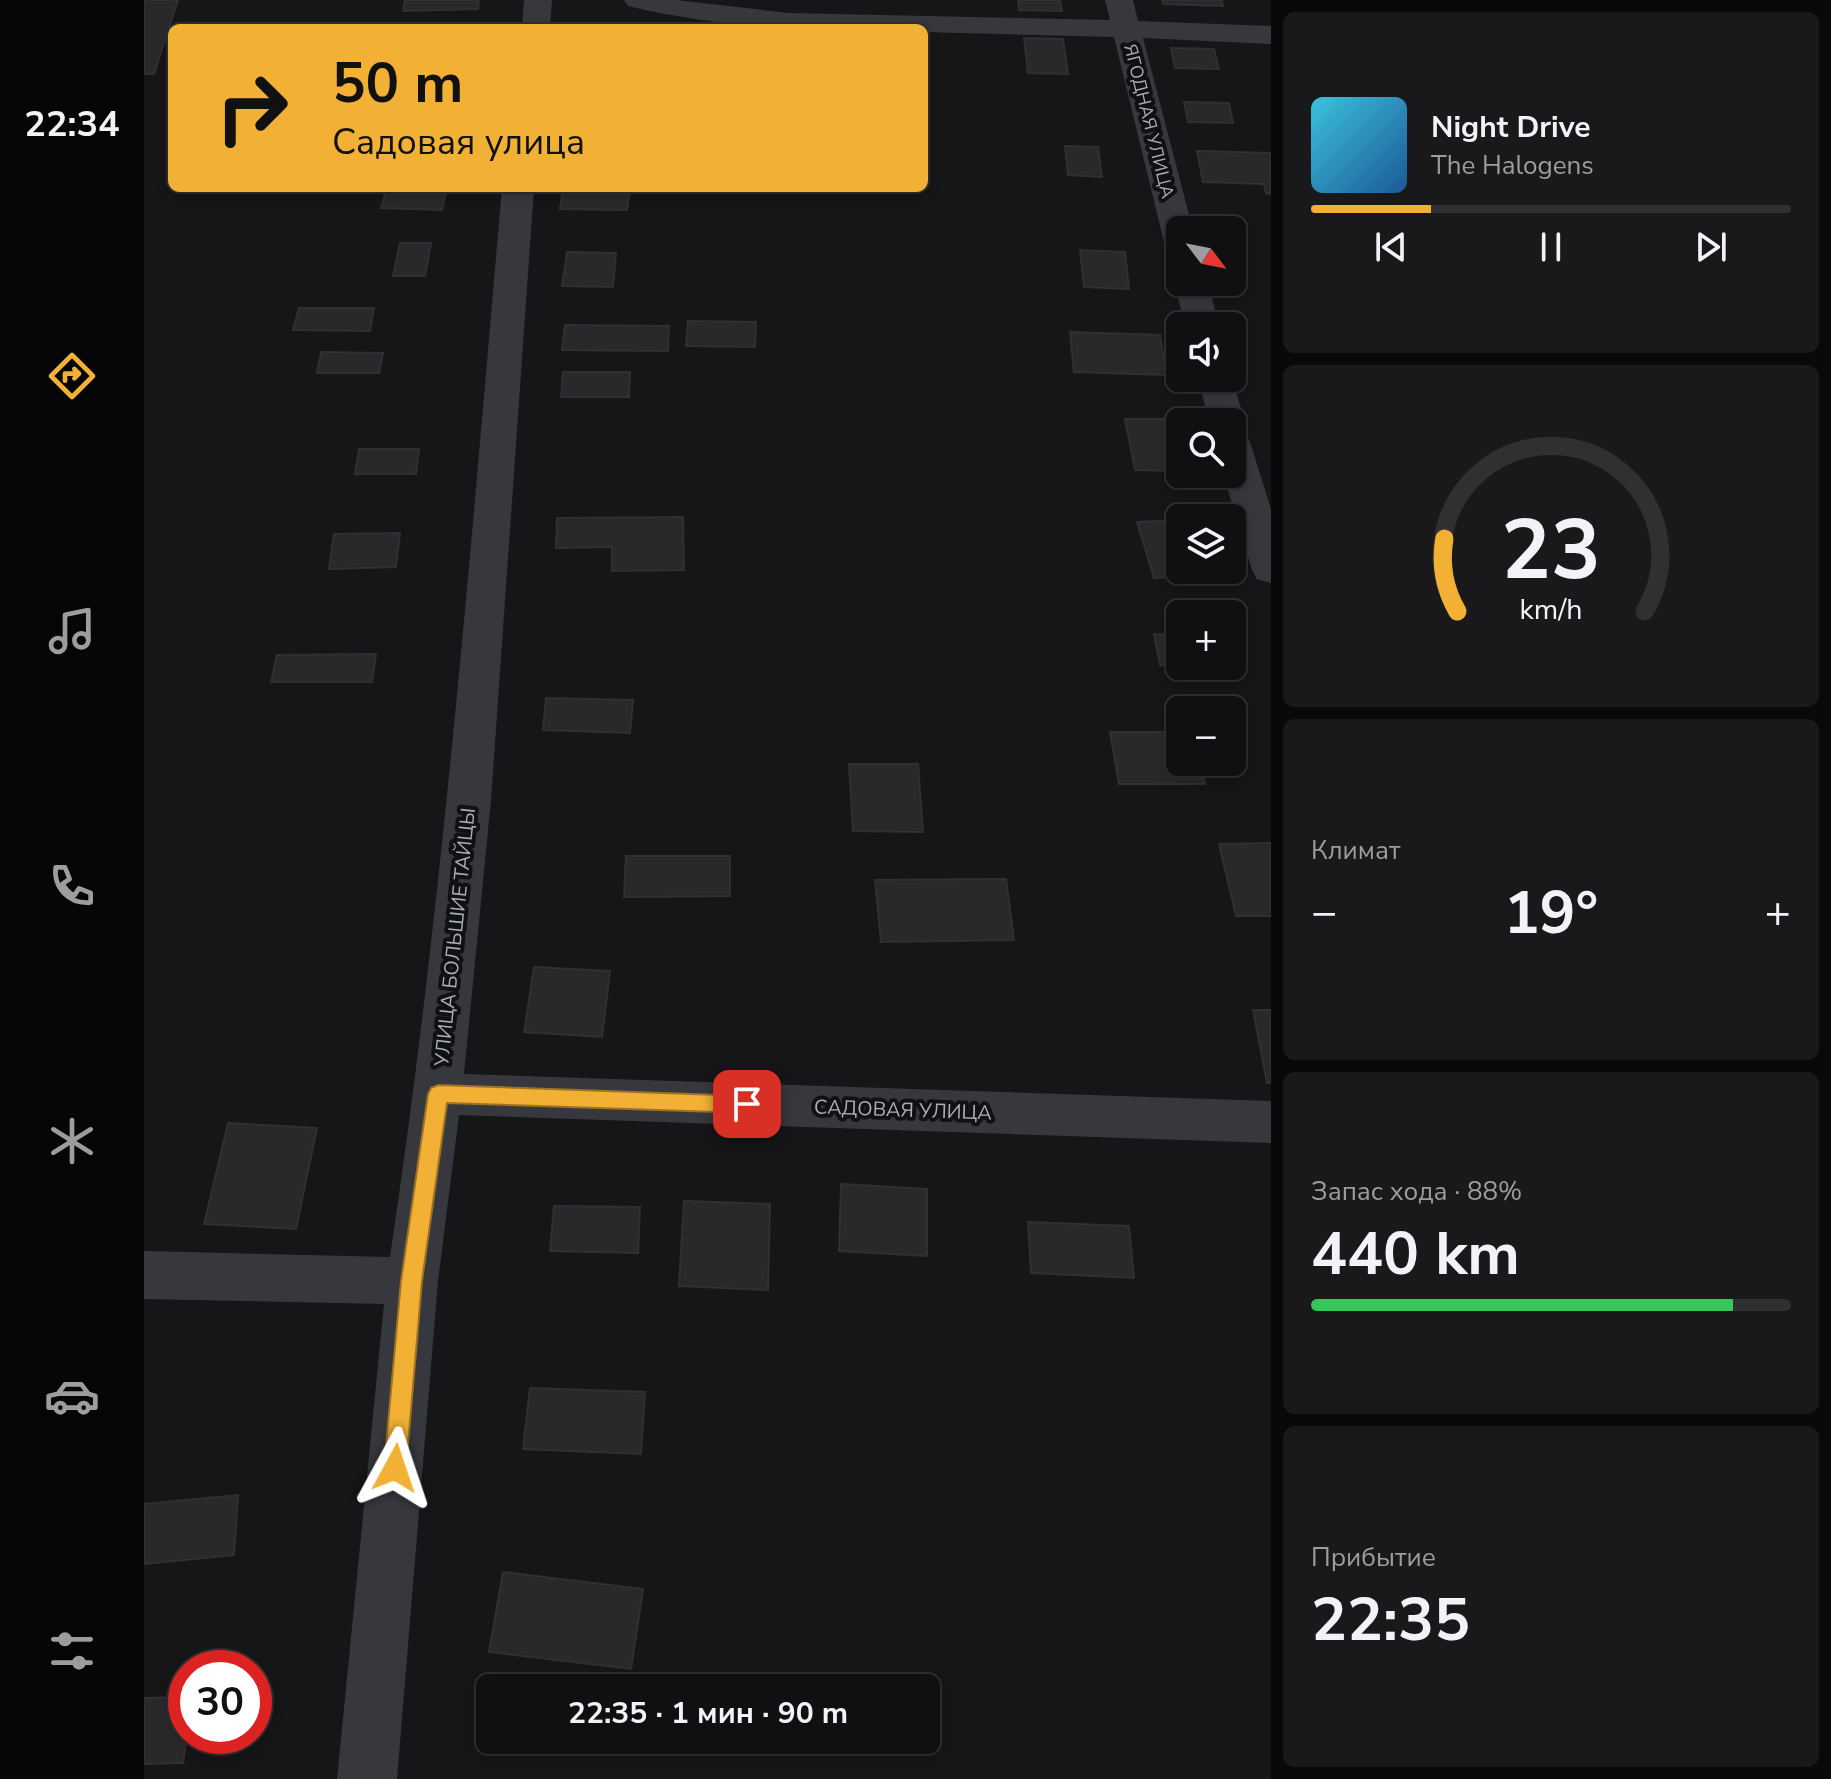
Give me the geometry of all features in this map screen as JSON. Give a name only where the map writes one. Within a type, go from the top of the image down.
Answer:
[{"type":"street","points":[[536,24],[538,0]]},
{"type":"street","points":[[638,0],[691,14],[768,21],[1122,13],[1271,35]]},
{"type":"street","name":"ЯГОДНАЯ УЛИЦА","points":[[1122,13],[1173,216]]},
{"type":"street","name":"УЛИЦА БОЛЬШИЕ ТАЙЦЫ","points":[[367,1779],[412,1281],[438,1094],[471,784],[518,192]]},
{"type":"street","points":[[1246,488],[1271,570]]},
{"type":"street","name":"САДОВАЯ УЛИЦА","points":[[438,1094],[1271,1122]]},
{"type":"street","points":[[144,1275],[412,1281]]},
{"type":"building","points":[[144,0],[178,0],[154,74],[144,74]]},
{"type":"building","points":[[405,0],[479,0],[478,9],[403,11]]},
{"type":"building","points":[[1018,0],[1060,0],[1062,11],[1019,10]]},
{"type":"building","points":[[1162,0],[1222,0],[1223,6],[1163,4]]},
{"type":"building","points":[[1024,38],[1063,39],[1068,74],[1028,73]]},
{"type":"building","points":[[1171,48],[1214,49],[1219,69],[1175,68]]},
{"type":"building","points":[[1184,102],[1229,103],[1233,123],[1188,122]]},
{"type":"building","points":[[1065,146],[1098,147],[1102,177],[1068,175]]},
{"type":"building","points":[[1197,151],[1271,153],[1271,194],[1266,193],[1264,184],[1203,182]]},
{"type":"building","points":[[386,192],[446,192],[442,210],[381,208]]},
{"type":"building","points":[[562,192],[629,192],[627,210],[560,209]]},
{"type":"building","points":[[400,243],[431,243],[425,276],[393,276]]},
{"type":"building","points":[[1080,250],[1125,252],[1129,289],[1084,287]]},
{"type":"building","points":[[567,252],[616,253],[613,287],[562,286]]},
{"type":"building","points":[[299,308],[374,308],[370,331],[293,330]]},
{"type":"building","points":[[688,321],[756,322],[755,347],[686,346]]},
{"type":"building","points":[[565,325],[669,326],[668,351],[562,350]]},
{"type":"building","points":[[1070,332],[1160,335],[1166,375],[1074,372]]},
{"type":"building","points":[[321,352],[383,353],[379,373],[317,373]]},
{"type":"building","points":[[563,372],[630,372],[629,397],[561,397]]},
{"type":"building","points":[[1125,419],[1166,419],[1166,471],[1135,470]]},
{"type":"building","points":[[359,449],[419,449],[416,474],[355,474]]},
{"type":"building","points":[[683,517],[684,570],[612,571],[612,547],[556,548],[557,518]]},
{"type":"building","points":[[1166,521],[1166,577],[1154,578],[1137,522]]},
{"type":"building","points":[[400,533],[396,567],[329,569],[334,534]]},
{"type":"building","points":[[1154,634],[1166,634],[1166,665],[1160,665]]},
{"type":"building","points":[[376,654],[372,682],[271,682],[277,655]]},
{"type":"building","points":[[546,698],[633,700],[630,733],[543,730]]},
{"type":"building","points":[[1110,732],[1166,732],[1166,776],[1203,776],[1205,784],[1119,784]]},
{"type":"building","points":[[849,764],[918,764],[923,832],[853,831]]},
{"type":"building","points":[[1271,843],[1271,916],[1236,916],[1219,844]]},
{"type":"building","points":[[626,856],[730,856],[730,896],[624,897]]},
{"type":"building","points":[[1006,879],[1014,940],[881,942],[875,880]]},
{"type":"building","points":[[534,967],[610,971],[602,1037],[524,1032]]},
{"type":"building","points":[[1253,1010],[1271,1010],[1271,1083],[1267,1083]]},
{"type":"building","points":[[228,1123],[317,1128],[296,1229],[204,1224]]},
{"type":"building","points":[[841,1184],[927,1189],[927,1256],[839,1251]]},
{"type":"building","points":[[684,1201],[770,1204],[768,1290],[679,1286]]},
{"type":"building","points":[[554,1206],[640,1207],[638,1253],[550,1251]]},
{"type":"building","points":[[1028,1222],[1129,1226],[1134,1278],[1031,1273]]},
{"type":"building","points":[[530,1388],[645,1392],[641,1454],[523,1449]]},
{"type":"building","points":[[238,1495],[234,1555],[144,1564],[144,1504]]},
{"type":"building","points":[[503,1572],[643,1589],[631,1669],[489,1652]]},
{"type":"building","points":[[168,1697],[168,1754],[184,1754],[183,1763],[144,1764],[144,1698]]},
{"type":"route","points":[[395,1468],[412,1281],[438,1094],[747,1104]]}]
